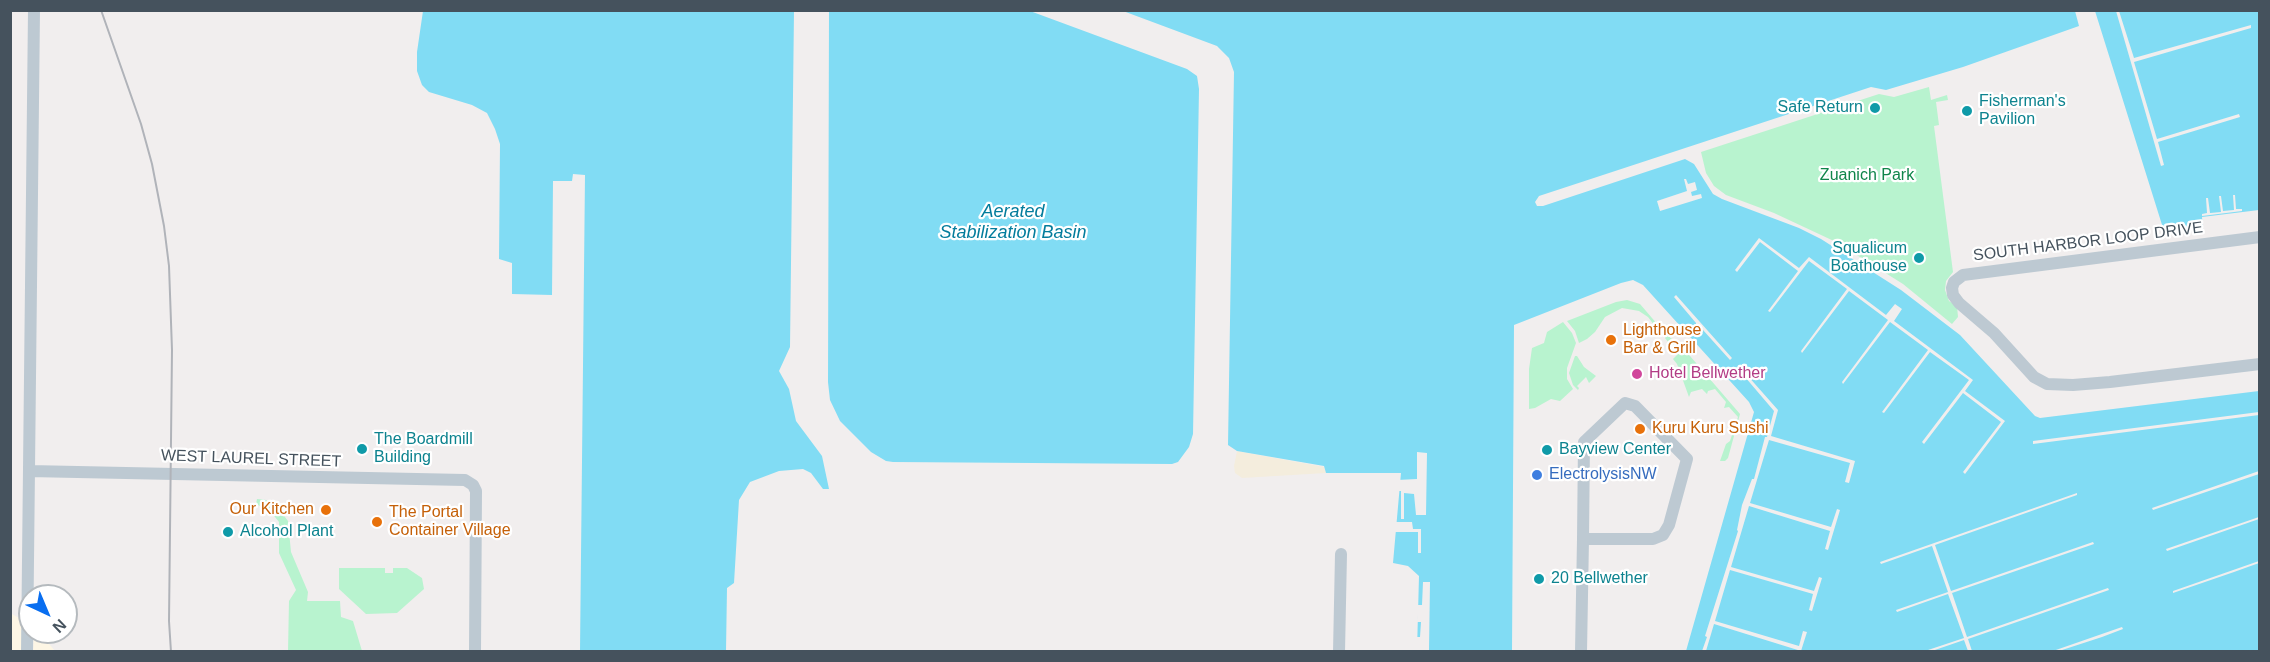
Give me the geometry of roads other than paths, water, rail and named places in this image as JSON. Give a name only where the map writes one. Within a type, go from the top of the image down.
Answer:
[{"type":"street","points":[[27,645],[34,10]]},
{"type":"street","name":"SOUTH HARBOR LOOP DRIVE","points":[[2259,237],[1963,275],[1954,282],[1952,291],[1965,307],[1994,333],[2042,383],[2052,385],[2174,375],[2259,364]]},
{"type":"street","points":[[1581,651],[1584,442],[1625,403],[1635,406],[1687,459],[1669,525],[1663,535],[1653,539],[1583,539]]},
{"type":"street","name":"WEST LAUREL STREET","points":[[29,471],[465,480],[476,491],[475,651]]},
{"type":"street","points":[[1339,651],[1341,554]]},
{"type":"water","points":[[423,11],[794,11],[790,347],[779,371],[789,389],[796,421],[822,456],[829,489],[823,489],[811,473],[803,469],[779,471],[750,482],[739,500],[734,583],[727,588],[726,651],[580,651],[585,175],[573,174],[572,181],[553,181],[552,295],[512,294],[512,263],[499,259],[500,144],[487,113],[472,105],[429,92],[422,85],[417,71],[417,52]]},
{"type":"water","name":"Aerated Stabilization Basin","points":[[829,11],[1030,11],[1187,69],[1197,76],[1199,89],[1193,434],[1189,447],[1178,462],[1172,464],[893,462],[886,461],[871,452],[840,421],[830,400],[828,382]]},
{"type":"water","points":[[1123,11],[2075,11],[2079,26],[1963,67],[1886,90],[1871,87],[1539,196],[1535,202],[1537,206],[1543,206],[1685,159],[1694,164],[1713,194],[1821,239],[1901,290],[1960,335],[2035,416],[2040,418],[2259,391],[2259,651],[1686,651],[1754,412],[1749,402],[1643,285],[1633,280],[1514,325],[1512,651],[1417,651],[1419,576],[1408,566],[1393,563],[1401,473],[1326,473],[1324,466],[1237,451],[1228,445],[1234,72],[1229,58],[1217,46]]},
{"type":"water","points":[[2095,11],[2259,11],[2259,210],[2202,217],[2203,231],[2199,231],[2198,223],[2192,224],[2192,227],[2171,230],[2163,228]]},
{"type":"railway","points":[[101,10],[141,124],[152,164],[169,266],[172,350],[169,621],[171,652]]},
{"type":"place","name":"Safe Return","points":[[1875,108]]},
{"type":"place","name":"Fisherman's Pavilion","points":[[1967,111]]},
{"type":"place","name":"Squalicum Boathouse","points":[[1919,258]]},
{"type":"place","name":"Lighthouse Bar & Grill","points":[[1611,340]]},
{"type":"place","name":"Hotel Bellwether","points":[[1637,374]]},
{"type":"place","name":"Kuru Kuru Sushi","points":[[1640,429]]},
{"type":"place","name":"The Boardmill Building","points":[[362,449]]},
{"type":"place","name":"Bayview Center","points":[[1547,450]]},
{"type":"place","name":"ElectrolysisNW","points":[[1537,475]]},
{"type":"place","name":"Our Kitchen","points":[[326,510]]},
{"type":"place","name":"The Portal Container Village","points":[[377,522]]},
{"type":"place","name":"Alcohol Plant","points":[[228,532]]},
{"type":"place","name":"20 Bellwether","points":[[1539,579]]},
{"type":"park label","name":"Zuanich Park","points":[[1867,176]]}]
